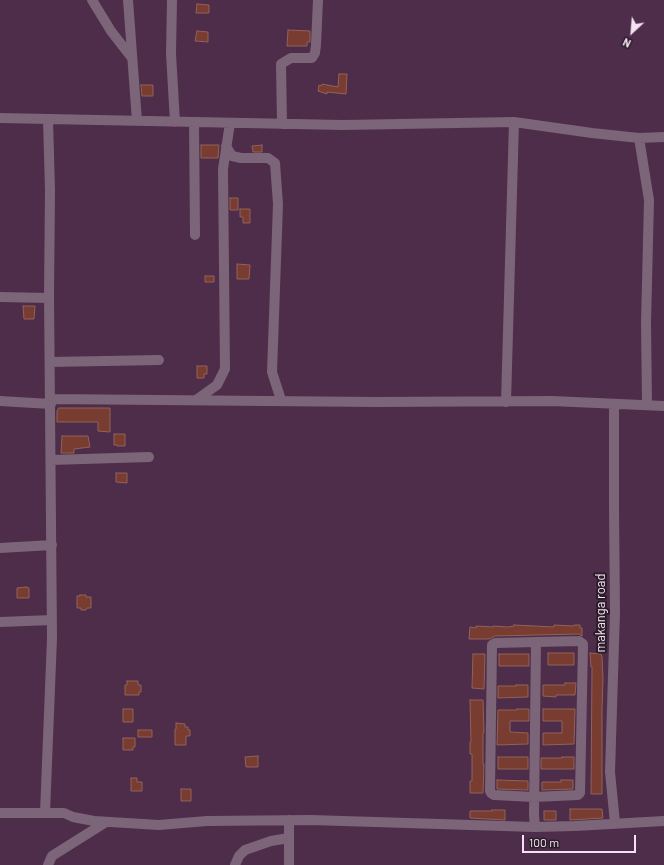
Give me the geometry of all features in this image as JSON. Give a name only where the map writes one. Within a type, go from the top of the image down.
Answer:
[{"type":"street","points":[[92,0],[111,30],[132,58]]},
{"type":"street","points":[[128,0],[137,121]]},
{"type":"street","points":[[172,0],[171,54],[175,122]]},
{"type":"street","points":[[282,124],[281,64],[291,58],[312,58],[315,53],[318,0]]},
{"type":"street","points":[[0,118],[343,125],[514,122],[638,138],[664,138]]},
{"type":"street","points":[[45,813],[52,620],[49,298],[50,190],[48,119]]},
{"type":"street","points":[[194,122],[195,235]]},
{"type":"street","points":[[506,402],[514,122]]},
{"type":"street","points":[[196,400],[217,385],[225,369],[223,169],[230,123]]},
{"type":"street","points":[[638,138],[649,200],[646,323],[647,405]]},
{"type":"street","points":[[226,146],[232,156],[241,158],[268,158],[275,163],[278,204],[272,372],[281,400]]},
{"type":"street","points":[[0,297],[49,298]]},
{"type":"street","points":[[50,362],[159,360]]},
{"type":"street","points":[[0,401],[552,401],[664,406]]},
{"type":"street","name":"makanga road","points":[[614,404],[615,612],[610,772],[615,823]]},
{"type":"street","points":[[51,460],[148,457]]},
{"type":"street","points":[[0,548],[52,545]]},
{"type":"street","points":[[0,622],[52,620]]},
{"type":"street","points":[[579,641],[583,644],[581,790],[578,795],[534,797],[494,795],[490,791],[491,648],[495,643],[579,641]]},
{"type":"street","points":[[535,827],[536,642]]},
{"type":"street","points":[[0,813],[64,813],[73,817],[106,822],[159,825],[207,821],[289,820],[535,827],[664,821]]},
{"type":"street","points":[[289,820],[289,865]]},
{"type":"street","points":[[48,865],[48,862],[52,856],[106,822]]},
{"type":"street","points":[[235,865],[239,856],[245,850],[271,841],[289,838]]},
{"type":"building","points":[[197,4],[209,5],[209,13],[196,13]]},
{"type":"building","points":[[288,30],[310,31],[310,42],[307,42],[307,46],[287,46]]},
{"type":"building","points":[[197,31],[208,32],[208,42],[195,41]]},
{"type":"building","points":[[339,74],[347,74],[346,94],[327,92],[327,94],[318,91],[319,85],[321,86],[322,84],[338,87]]},
{"type":"building","points":[[141,85],[153,85],[153,96],[142,96]]},
{"type":"building","points":[[201,145],[219,145],[218,158],[201,158]]},
{"type":"building","points":[[262,145],[262,152],[253,152],[252,146]]},
{"type":"building","points":[[230,198],[238,198],[238,210],[230,210]]},
{"type":"building","points":[[240,209],[250,209],[250,223],[243,223],[243,217],[240,217]]},
{"type":"building","points":[[237,264],[250,265],[249,279],[237,279]]},
{"type":"building","points":[[205,276],[214,276],[214,282],[205,282]]},
{"type":"building","points":[[23,306],[35,306],[34,319],[24,319]]},
{"type":"building","points":[[197,366],[207,366],[207,374],[204,374],[204,378],[197,378]]},
{"type":"building","points":[[59,408],[110,408],[110,432],[98,431],[98,422],[57,422],[57,411]]},
{"type":"building","points":[[114,434],[125,434],[125,446],[114,445]]},
{"type":"building","points":[[62,436],[88,436],[90,447],[74,449],[74,453],[61,453]]},
{"type":"building","points":[[116,473],[127,473],[127,483],[116,482]]},
{"type":"building","points":[[17,588],[29,588],[29,598],[17,598]]},
{"type":"building","points":[[80,595],[91,597],[91,608],[81,610],[81,608],[77,608],[77,596]]},
{"type":"building","points":[[514,625],[554,627],[554,625],[580,625],[580,628],[582,628],[582,636],[579,634],[495,636],[489,639],[469,639],[470,627],[508,627]]},
{"type":"building","points":[[548,653],[574,653],[574,665],[548,665]]},
{"type":"building","points":[[590,653],[601,654],[602,657],[602,794],[591,794],[592,667]]},
{"type":"building","points":[[473,654],[485,654],[484,689],[472,688]]},
{"type":"building","points":[[499,654],[529,654],[529,666],[499,666]]},
{"type":"building","points":[[127,681],[138,681],[138,685],[141,685],[141,692],[139,692],[139,695],[125,695],[125,685],[127,685]]},
{"type":"building","points":[[565,683],[576,683],[575,695],[556,695],[556,697],[543,696],[543,685],[565,685]]},
{"type":"building","points":[[528,685],[528,697],[498,698],[498,686]]},
{"type":"building","points":[[470,700],[483,700],[483,793],[470,793],[470,781],[472,781],[472,754],[470,754]]},
{"type":"building","points":[[123,709],[133,709],[133,722],[123,722]]},
{"type":"building","points":[[529,709],[529,721],[510,721],[510,732],[528,733],[528,744],[497,745],[498,710]]},
{"type":"building","points":[[543,709],[575,709],[574,744],[543,745],[543,733],[562,733],[562,721],[543,721]]},
{"type":"building","points":[[176,723],[185,724],[185,727],[188,727],[188,730],[190,730],[190,736],[186,736],[186,745],[175,745]]},
{"type":"building","points":[[138,730],[152,730],[152,737],[138,737]]},
{"type":"building","points":[[123,738],[135,738],[135,747],[133,747],[133,750],[123,750]]},
{"type":"building","points":[[258,756],[258,767],[246,767],[245,757]]},
{"type":"building","points":[[498,757],[528,757],[528,769],[498,769]]},
{"type":"building","points":[[574,757],[574,769],[541,769],[541,758]]},
{"type":"building","points":[[131,778],[137,778],[137,782],[142,782],[142,791],[131,791]]},
{"type":"building","points":[[497,780],[528,781],[528,790],[497,789]]},
{"type":"building","points":[[561,780],[573,780],[573,789],[542,790],[542,782],[561,782]]},
{"type":"building","points":[[181,789],[191,789],[191,801],[181,801]]},
{"type":"building","points":[[570,809],[602,809],[603,818],[570,820]]},
{"type":"building","points":[[505,810],[505,820],[470,818],[470,811]]},
{"type":"building","points":[[544,811],[556,811],[556,820],[544,820]]}]
